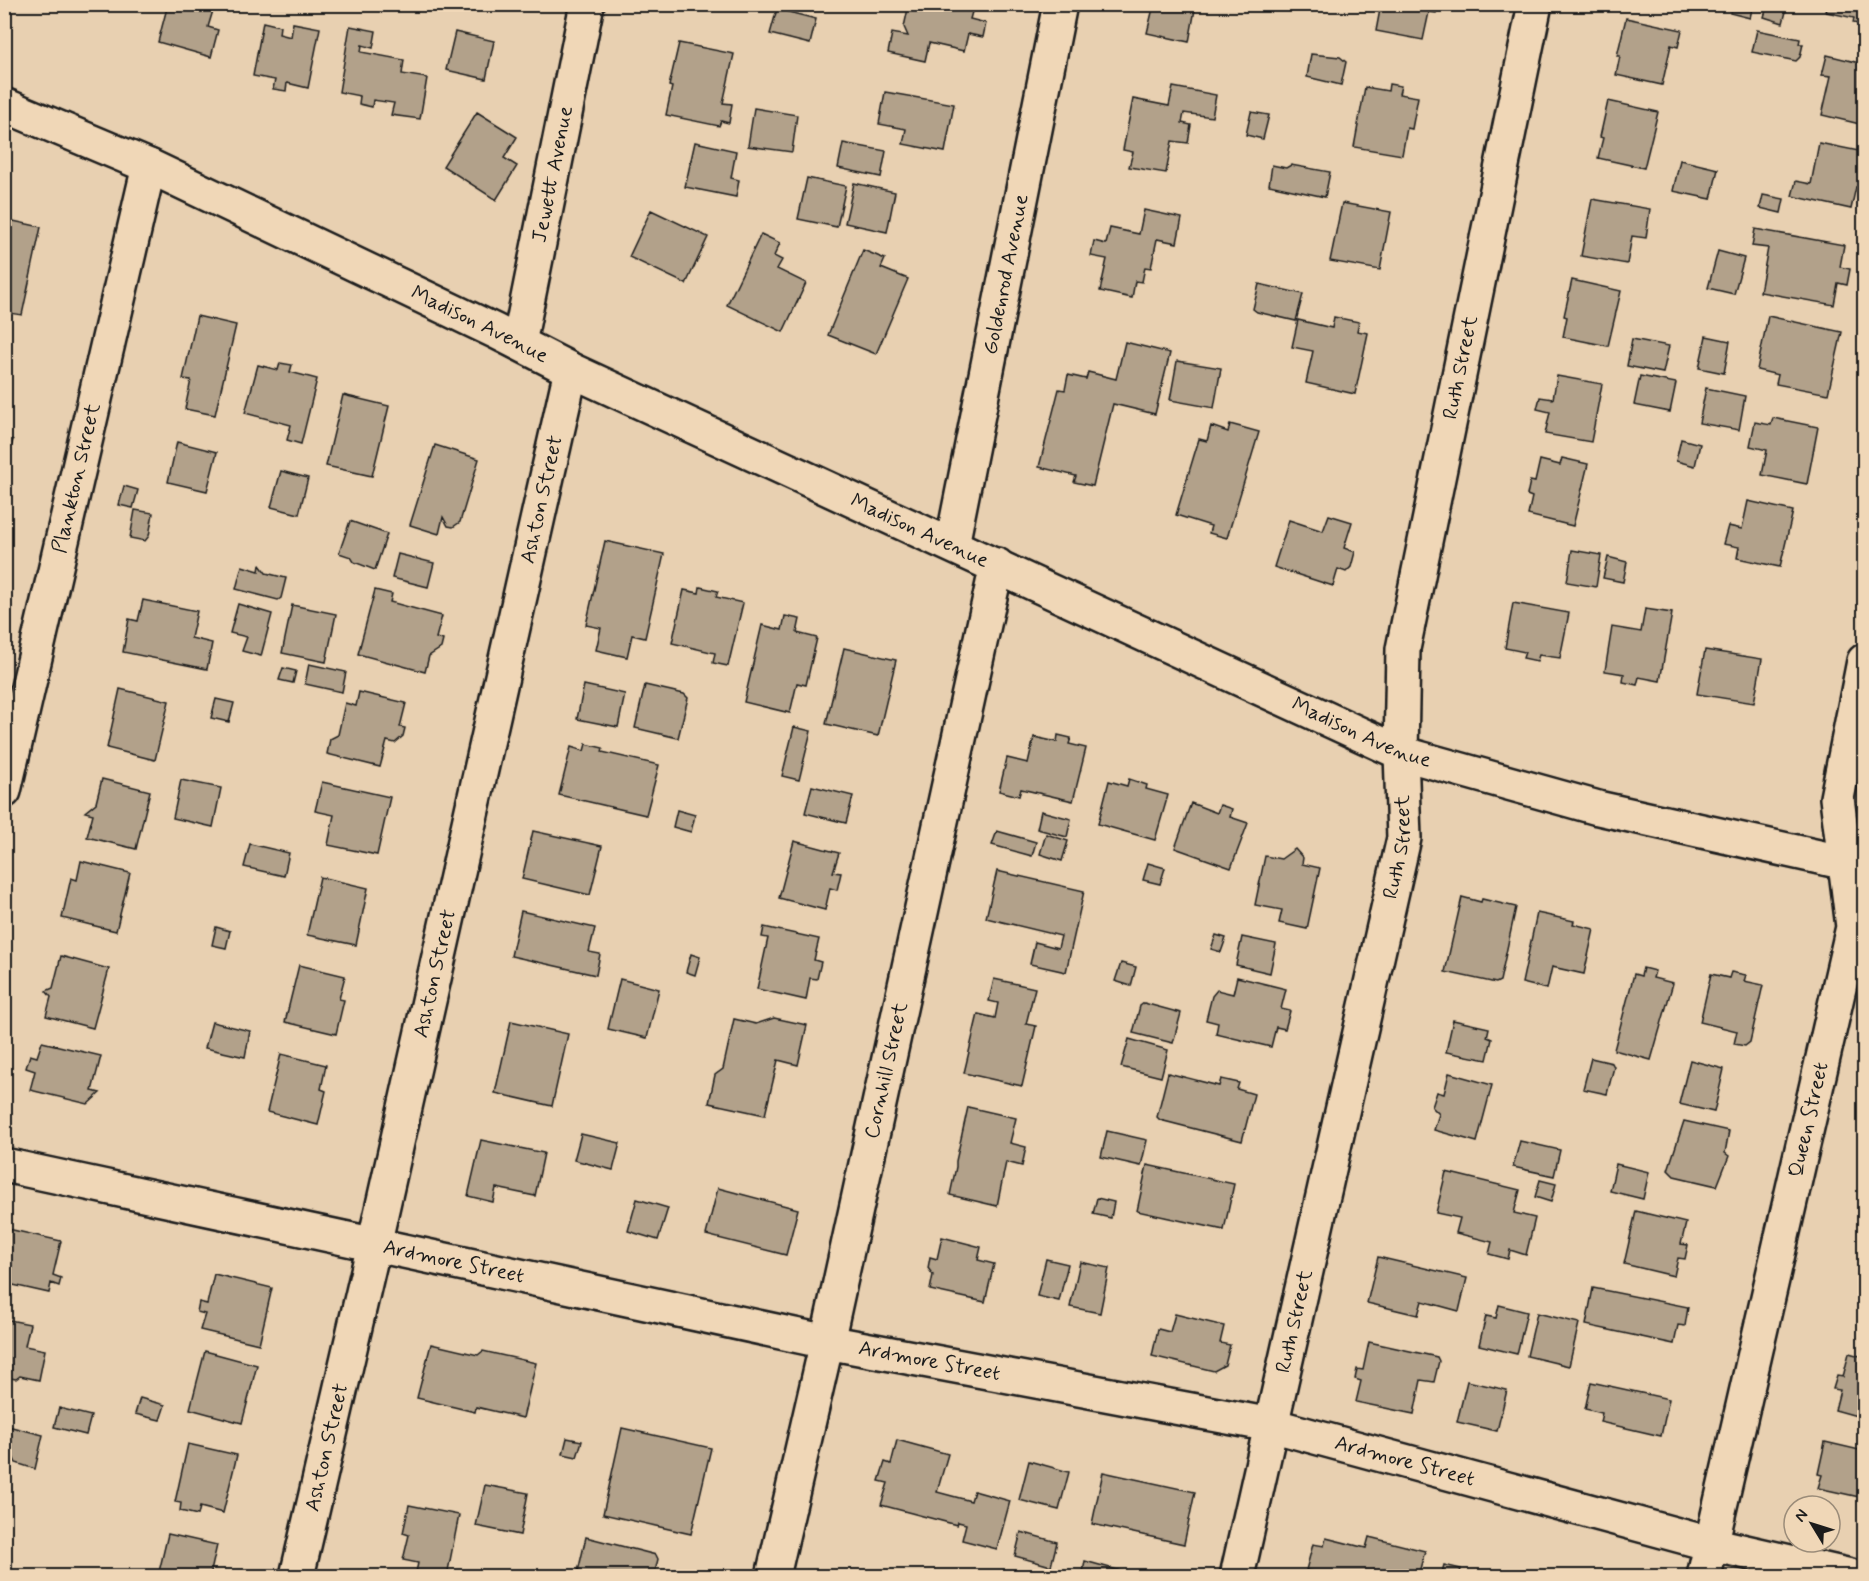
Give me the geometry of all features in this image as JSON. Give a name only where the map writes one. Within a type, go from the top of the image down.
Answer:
[{"type":"street","name":"Jewett Avenue","points":[[519,343],[586,4]]},
{"type":"street","name":"Goldenrod Avenue","points":[[952,545],[1060,4]]},
{"type":"street","name":"Ruth Street","points":[[1237,1576],[1404,838],[1401,753],[1402,649],[1534,4]]},
{"type":"street","name":"Madison Avenue","points":[[4,105],[149,166],[571,370],[1401,753],[1598,808],[1855,865]]},
{"type":"street","name":"Plankton Street","points":[[4,790],[149,166]]},
{"type":"street","name":"Ashton Street","points":[[297,1576],[571,370]]},
{"type":"street","name":"Cornhill Street","points":[[772,1576],[827,1342],[997,565]]},
{"type":"street","name":"Queen Street","points":[[1704,1576],[1853,927],[1855,865],[1837,798],[1864,661]]},
{"type":"street","name":"Ardmore Street","points":[[4,1165],[827,1342],[1271,1425],[1711,1544],[1851,1576]]},
{"type":"building","points":[[168,4],[215,4],[208,27],[218,30],[211,57],[158,42]]},
{"type":"building","points":[[909,4],[974,5],[970,19],[986,23],[983,37],[968,34],[964,51],[929,43],[925,61],[888,53],[892,33],[908,36],[904,27]]},
{"type":"building","points":[[1154,4],[1196,4],[1189,42],[1147,33]]},
{"type":"building","points":[[1381,4],[1437,4],[1436,13],[1429,12],[1423,40],[1376,31]]},
{"type":"building","points":[[1733,4],[1753,4],[1750,18],[1730,13]]},
{"type":"building","points":[[1768,4],[1788,4],[1783,23],[1764,17]]},
{"type":"building","points":[[1828,4],[1864,4],[1864,25],[1853,23],[1854,18],[1826,12]]},
{"type":"building","points":[[777,9],[816,19],[810,44],[770,34]]},
{"type":"building","points":[[1626,18],[1682,30],[1678,47],[1671,45],[1662,85],[1616,75],[1620,56],[1617,56]]},
{"type":"building","points":[[263,22],[280,26],[279,34],[291,37],[293,23],[320,28],[308,88],[287,83],[286,91],[273,89],[275,80],[253,76]]},
{"type":"building","points":[[350,26],[376,31],[373,48],[362,45],[361,52],[404,60],[402,74],[427,78],[420,119],[391,115],[394,103],[373,100],[372,107],[359,104],[360,96],[339,92]]},
{"type":"building","points":[[1757,30],[1800,39],[1799,44],[1803,44],[1800,57],[1796,61],[1752,52]]},
{"type":"building","points":[[455,32],[494,41],[486,79],[446,70]]},
{"type":"building","points":[[679,43],[734,54],[723,103],[732,104],[729,123],[721,121],[719,126],[666,115],[672,87],[669,86]]},
{"type":"building","points":[[1311,54],[1340,57],[1346,62],[1341,85],[1307,77]]},
{"type":"building","points":[[1827,55],[1864,64],[1864,125],[1822,115],[1831,76],[1822,75]]},
{"type":"building","points":[[1389,84],[1401,86],[1399,94],[1418,97],[1412,129],[1407,128],[1402,155],[1354,147],[1365,87],[1388,91]]},
{"type":"building","points":[[1173,87],[1216,95],[1212,117],[1184,113],[1182,123],[1191,125],[1188,143],[1172,141],[1166,173],[1129,167],[1133,152],[1123,150],[1133,99],[1169,106]]},
{"type":"building","points":[[885,92],[954,104],[945,152],[903,144],[906,129],[879,124]]},
{"type":"building","points":[[1608,101],[1658,112],[1644,168],[1598,158]]},
{"type":"building","points":[[754,108],[797,115],[792,152],[748,146]]},
{"type":"building","points":[[477,112],[517,137],[504,158],[517,166],[496,200],[443,166]]},
{"type":"building","points":[[1251,112],[1269,115],[1263,139],[1246,135]]},
{"type":"building","points":[[695,142],[736,151],[731,178],[739,180],[736,197],[685,187]]},
{"type":"building","points":[[843,143],[886,151],[881,177],[838,168]]},
{"type":"building","points":[[1819,143],[1864,152],[1859,174],[1864,175],[1864,189],[1856,187],[1851,209],[1792,196],[1796,181],[1811,184]]},
{"type":"building","points":[[1680,160],[1718,169],[1711,199],[1673,191]]},
{"type":"building","points":[[1272,165],[1286,168],[1291,165],[1330,172],[1325,197],[1269,185]]},
{"type":"building","points":[[807,178],[846,186],[837,227],[798,219]]},
{"type":"building","points":[[854,183],[895,192],[887,232],[845,223]]},
{"type":"building","points":[[1763,195],[1784,199],[1781,213],[1760,208]]},
{"type":"building","points":[[1592,199],[1650,209],[1646,238],[1632,236],[1627,264],[1581,256]]},
{"type":"building","points":[[1342,203],[1391,212],[1380,270],[1330,261]]},
{"type":"building","points":[[651,210],[708,237],[686,284],[629,257]]},
{"type":"building","points":[[1144,210],[1182,218],[1177,243],[1157,239],[1151,268],[1145,267],[1142,282],[1135,281],[1132,298],[1100,291],[1107,259],[1091,256],[1094,241],[1106,244],[1110,228],[1139,234]]},
{"type":"building","points":[[4,219],[41,227],[22,315],[4,312]]},
{"type":"building","points":[[1755,229],[1844,245],[1840,267],[1850,269],[1847,285],[1838,283],[1834,305],[1760,292],[1768,248],[1752,246]]},
{"type":"building","points":[[761,234],[780,243],[774,256],[782,260],[777,269],[806,283],[783,332],[727,305]]},
{"type":"building","points":[[863,250],[885,259],[881,268],[908,279],[876,354],[828,335]]},
{"type":"building","points":[[1718,251],[1744,258],[1734,294],[1708,288]]},
{"type":"building","points":[[1572,280],[1621,291],[1608,346],[1563,337],[1567,317],[1564,316]]},
{"type":"building","points":[[1259,284],[1303,294],[1296,321],[1257,312],[1253,309]]},
{"type":"building","points":[[197,316],[236,325],[215,415],[185,409],[191,380],[183,379]]},
{"type":"building","points":[[1768,316],[1842,332],[1828,394],[1776,384],[1778,375],[1757,370]]},
{"type":"building","points":[[1334,317],[1359,322],[1357,331],[1368,333],[1355,394],[1306,383],[1313,351],[1292,347],[1298,320],[1332,328]]},
{"type":"building","points":[[1706,336],[1730,341],[1724,373],[1699,368]]},
{"type":"building","points":[[1632,339],[1669,346],[1663,373],[1627,366]]},
{"type":"building","points":[[1125,342],[1170,353],[1155,414],[1113,404],[1093,486],[1074,482],[1076,476],[1039,467],[1059,389],[1065,390],[1068,375],[1086,379],[1088,372],[1116,379]]},
{"type":"building","points":[[1177,361],[1221,368],[1214,408],[1170,400]]},
{"type":"building","points":[[280,363],[292,365],[290,372],[317,379],[301,444],[287,440],[291,425],[245,413],[258,365],[278,370]]},
{"type":"building","points":[[1557,376],[1602,384],[1591,442],[1545,434],[1550,412],[1537,409],[1540,397],[1553,399]]},
{"type":"building","points":[[1640,376],[1676,383],[1670,412],[1634,405]]},
{"type":"building","points":[[1706,388],[1745,396],[1739,430],[1699,423]]},
{"type":"building","points":[[343,395],[389,406],[372,476],[326,466]]},
{"type":"building","points":[[1773,418],[1818,427],[1807,484],[1762,475],[1767,450],[1750,446],[1755,422],[1771,425]]},
{"type":"building","points":[[1230,424],[1259,432],[1227,538],[1209,533],[1211,526],[1176,515],[1199,439],[1207,441],[1211,426],[1228,432]]},
{"type":"building","points":[[4,438],[13,440],[4,471]]},
{"type":"building","points":[[1681,439],[1700,444],[1695,466],[1676,461]]},
{"type":"building","points":[[177,442],[217,452],[207,491],[168,482]]},
{"type":"building","points":[[435,445],[479,459],[460,522],[453,527],[448,526],[443,517],[439,534],[410,525]]},
{"type":"building","points":[[1562,458],[1588,464],[1573,526],[1528,515],[1532,497],[1527,495],[1530,481],[1535,482],[1540,460],[1560,465]]},
{"type":"building","points":[[281,471],[308,478],[299,514],[271,507]]},
{"type":"building","points":[[124,486],[138,490],[133,508],[119,505]]},
{"type":"building","points":[[1748,501],[1793,511],[1780,567],[1737,558],[1739,547],[1723,544],[1728,526],[1742,529]]},
{"type":"building","points":[[135,510],[153,513],[149,536],[145,541],[130,538]]},
{"type":"building","points":[[1329,515],[1352,522],[1344,548],[1355,552],[1351,567],[1346,572],[1338,569],[1333,586],[1274,567],[1289,520],[1323,531]]},
{"type":"building","points":[[350,521],[387,534],[375,570],[339,553]]},
{"type":"building","points":[[605,541],[664,554],[645,638],[632,635],[627,657],[596,650],[601,628],[586,625]]},
{"type":"building","points":[[1572,550],[1601,555],[1596,587],[1567,582]]},
{"type":"building","points":[[398,554],[434,563],[428,587],[392,578]]},
{"type":"building","points":[[1608,557],[1627,562],[1623,582],[1603,578]]},
{"type":"building","points":[[260,565],[266,573],[286,578],[281,598],[278,600],[236,589],[242,566],[259,571]]},
{"type":"building","points":[[700,587],[718,591],[716,597],[743,603],[728,666],[713,663],[715,653],[672,643],[684,590],[699,593]]},
{"type":"building","points":[[375,590],[392,594],[390,602],[442,616],[436,638],[443,640],[441,648],[429,656],[425,672],[358,654]]},
{"type":"building","points":[[143,600],[197,611],[191,638],[212,643],[207,669],[123,652],[129,619],[138,621]]},
{"type":"building","points":[[1513,603],[1569,613],[1560,658],[1539,655],[1537,661],[1523,658],[1525,652],[1505,648]]},
{"type":"building","points":[[238,604],[272,614],[261,656],[242,651],[247,637],[230,633]]},
{"type":"building","points":[[292,605],[336,614],[326,662],[282,653]]},
{"type":"building","points":[[1645,609],[1672,613],[1660,681],[1639,677],[1637,685],[1623,682],[1624,674],[1605,671],[1612,627],[1641,632]]},
{"type":"building","points":[[785,616],[800,619],[797,633],[817,638],[806,685],[797,683],[790,713],[744,702],[762,625],[782,630]]},
{"type":"building","points":[[844,648],[896,660],[878,736],[826,724]]},
{"type":"building","points":[[1705,650],[1762,659],[1754,703],[1697,694]]},
{"type":"building","points":[[309,664],[346,672],[342,692],[305,684]]},
{"type":"building","points":[[283,668],[296,671],[293,683],[279,680]]},
{"type":"building","points":[[584,685],[625,694],[618,727],[577,719]]},
{"type":"building","points":[[645,685],[684,694],[688,698],[678,738],[635,728]]},
{"type":"building","points":[[120,689],[169,701],[155,760],[107,748]]},
{"type":"building","points":[[359,692],[406,703],[400,727],[405,728],[403,736],[395,743],[387,741],[380,767],[327,754],[330,739],[338,735],[345,703],[356,706]]},
{"type":"building","points":[[216,699],[234,703],[229,722],[211,718]]},
{"type":"building","points":[[794,727],[811,731],[799,780],[782,776]]},
{"type":"building","points":[[1058,735],[1071,738],[1069,744],[1086,748],[1073,801],[1021,789],[1019,796],[999,791],[1007,758],[1028,763],[1034,737],[1057,742]]},
{"type":"building","points":[[586,744],[603,748],[602,752],[659,765],[646,815],[559,795],[571,747],[584,751]]},
{"type":"building","points":[[102,779],[150,791],[136,849],[87,837],[93,814],[85,812],[96,803]]},
{"type":"building","points":[[1129,779],[1147,785],[1146,789],[1168,795],[1155,840],[1098,824],[1109,781],[1127,786]]},
{"type":"building","points":[[181,780],[221,788],[213,827],[173,818]]},
{"type":"building","points":[[322,782],[390,797],[377,855],[328,845],[334,815],[315,811]]},
{"type":"building","points":[[812,786],[853,796],[846,823],[805,813]]},
{"type":"building","points":[[1191,803],[1217,813],[1220,805],[1232,809],[1230,817],[1248,823],[1231,868],[1175,848]]},
{"type":"building","points":[[677,810],[695,815],[691,832],[673,827]]},
{"type":"building","points":[[1041,811],[1071,819],[1067,837],[1037,829]]},
{"type":"building","points":[[533,831],[602,846],[590,895],[522,879]]},
{"type":"building","points":[[997,831],[1036,842],[1032,856],[992,845]]},
{"type":"building","points":[[1046,834],[1068,841],[1062,861],[1040,854]]},
{"type":"building","points":[[794,841],[839,853],[833,872],[841,873],[837,890],[830,888],[825,910],[779,898]]},
{"type":"building","points":[[250,844],[289,853],[284,876],[244,867]]},
{"type":"building","points":[[1295,849],[1303,858],[1302,864],[1320,868],[1307,929],[1279,923],[1282,910],[1255,905],[1265,856],[1281,859]]},
{"type":"building","points":[[81,861],[130,873],[116,931],[62,918],[71,878],[77,880]]},
{"type":"building","points":[[1148,863],[1165,868],[1160,884],[1143,880]]},
{"type":"building","points":[[997,871],[1084,891],[1066,972],[1030,964],[1035,942],[1058,948],[1061,936],[986,918]]},
{"type":"building","points":[[320,877],[368,888],[356,945],[307,935]]},
{"type":"building","points":[[1462,897],[1516,907],[1500,981],[1496,983],[1445,972]]},
{"type":"building","points":[[521,911],[595,928],[589,952],[600,954],[596,975],[511,956]]},
{"type":"building","points":[[1537,913],[1574,921],[1573,924],[1594,929],[1584,974],[1552,967],[1547,989],[1522,983]]},
{"type":"building","points":[[216,927],[230,931],[226,948],[212,945]]},
{"type":"building","points":[[764,927],[819,939],[814,960],[821,962],[817,979],[810,978],[806,1000],[757,989],[768,938],[762,937]]},
{"type":"building","points":[[1216,935],[1226,938],[1221,952],[1211,949]]},
{"type":"building","points":[[1242,937],[1276,944],[1270,973],[1236,965]]},
{"type":"building","points":[[691,954],[700,957],[695,975],[686,972]]},
{"type":"building","points":[[61,956],[109,969],[93,1028],[46,1016],[51,997],[46,991],[53,988]]},
{"type":"building","points":[[1121,963],[1136,967],[1131,986],[1115,981]]},
{"type":"building","points":[[299,965],[345,976],[339,999],[344,1000],[336,1034],[285,1022]]},
{"type":"building","points":[[1643,968],[1655,971],[1653,978],[1673,983],[1651,1060],[1614,1050],[1634,974],[1641,976]]},
{"type":"building","points":[[1731,972],[1746,975],[1744,981],[1763,985],[1750,1042],[1745,1046],[1734,1044],[1737,1031],[1700,1022],[1711,974],[1729,978]]},
{"type":"building","points":[[1237,977],[1286,989],[1281,1009],[1290,1011],[1285,1029],[1276,1027],[1271,1047],[1216,1034],[1218,1023],[1206,1020],[1212,996],[1217,990],[1233,994]]},
{"type":"building","points":[[620,979],[659,989],[647,1038],[608,1029]]},
{"type":"building","points":[[994,979],[1035,988],[1026,1024],[1036,1026],[1022,1086],[964,1073],[978,1014],[995,1018],[998,1003],[989,1001]]},
{"type":"building","points":[[1144,1003],[1181,1013],[1173,1043],[1133,1033],[1140,1006]]},
{"type":"building","points":[[774,1018],[807,1025],[798,1065],[778,1060],[765,1115],[709,1103],[715,1075],[723,1069],[734,1019],[756,1024]]},
{"type":"building","points":[[1453,1020],[1489,1028],[1487,1037],[1492,1039],[1487,1060],[1446,1052]]},
{"type":"building","points":[[511,1021],[568,1034],[552,1106],[495,1093]]},
{"type":"building","points":[[212,1022],[250,1031],[245,1057],[205,1048]]},
{"type":"building","points":[[1129,1039],[1168,1050],[1161,1077],[1121,1067]]},
{"type":"building","points":[[42,1042],[101,1056],[92,1091],[100,1093],[88,1104],[30,1090],[35,1071],[26,1068],[30,1055],[37,1057]]},
{"type":"building","points":[[281,1054],[326,1065],[321,1089],[326,1091],[318,1125],[267,1112]]},
{"type":"building","points":[[1591,1058],[1612,1063],[1614,1067],[1607,1094],[1583,1089]]},
{"type":"building","points":[[1690,1060],[1724,1069],[1714,1112],[1679,1104]]},
{"type":"building","points":[[1168,1073],[1219,1086],[1221,1079],[1239,1083],[1237,1089],[1254,1094],[1242,1141],[1160,1120],[1157,1117]]},
{"type":"building","points":[[1449,1073],[1492,1085],[1477,1142],[1434,1130],[1439,1114],[1432,1107],[1437,1092],[1444,1094]]},
{"type":"building","points":[[968,1107],[1016,1118],[1010,1143],[1026,1147],[1022,1166],[1006,1162],[997,1206],[950,1195]]},
{"type":"building","points":[[1684,1121],[1729,1131],[1725,1153],[1729,1156],[1717,1186],[1674,1176],[1668,1170]]},
{"type":"building","points":[[1107,1131],[1147,1140],[1141,1166],[1101,1157]]},
{"type":"building","points":[[581,1134],[620,1143],[613,1170],[574,1160]]},
{"type":"building","points":[[481,1140],[544,1153],[535,1196],[496,1188],[493,1202],[468,1196]]},
{"type":"building","points":[[1520,1141],[1560,1150],[1554,1176],[1513,1167]]},
{"type":"building","points":[[1616,1164],[1649,1172],[1643,1199],[1610,1191]]},
{"type":"building","points":[[1147,1165],[1234,1184],[1224,1230],[1137,1211]]},
{"type":"building","points":[[1446,1172],[1520,1190],[1514,1213],[1535,1218],[1526,1255],[1510,1250],[1508,1259],[1489,1254],[1492,1242],[1456,1233],[1460,1218],[1436,1213]]},
{"type":"building","points":[[1540,1180],[1556,1184],[1551,1202],[1535,1197]]},
{"type":"building","points":[[718,1188],[798,1209],[786,1255],[706,1235]]},
{"type":"building","points":[[1097,1198],[1114,1202],[1111,1218],[1093,1214]]},
{"type":"building","points":[[637,1199],[668,1208],[658,1240],[628,1231]]},
{"type":"building","points":[[1636,1211],[1686,1223],[1681,1244],[1688,1245],[1685,1259],[1678,1258],[1674,1276],[1624,1264]]},
{"type":"building","points":[[4,1228],[61,1241],[53,1275],[61,1278],[59,1286],[51,1283],[49,1293],[4,1283]]},
{"type":"building","points":[[942,1237],[981,1247],[978,1260],[994,1264],[985,1302],[930,1290],[933,1275],[928,1268],[930,1257],[937,1259]]},
{"type":"building","points":[[1378,1257],[1467,1278],[1459,1311],[1422,1301],[1418,1315],[1367,1303]]},
{"type":"building","points":[[1046,1259],[1068,1264],[1059,1301],[1037,1296]]},
{"type":"building","points":[[1080,1262],[1109,1268],[1100,1313],[1070,1307]]},
{"type":"building","points":[[214,1274],[272,1288],[259,1344],[200,1330],[205,1314],[197,1312],[199,1302],[207,1304]]},
{"type":"building","points":[[1593,1288],[1688,1307],[1685,1326],[1678,1325],[1674,1344],[1586,1325]]},
{"type":"building","points":[[1499,1305],[1527,1312],[1517,1354],[1479,1345],[1486,1316],[1496,1318]]},
{"type":"building","points":[[1537,1313],[1579,1323],[1569,1366],[1527,1356]]},
{"type":"building","points":[[1175,1314],[1224,1326],[1220,1343],[1230,1345],[1225,1365],[1214,1371],[1152,1356],[1158,1329],[1170,1332]]},
{"type":"building","points":[[4,1319],[30,1324],[25,1346],[45,1350],[39,1380],[20,1376],[16,1379],[4,1377]]},
{"type":"building","points":[[1369,1342],[1437,1357],[1439,1361],[1434,1382],[1421,1380],[1414,1414],[1356,1402],[1361,1381],[1355,1379],[1357,1369],[1363,1370]]},
{"type":"building","points":[[431,1344],[478,1355],[483,1351],[536,1363],[523,1418],[476,1407],[475,1412],[417,1398]]},
{"type":"building","points":[[205,1351],[257,1365],[242,1423],[190,1409]]},
{"type":"building","points":[[1849,1353],[1864,1357],[1864,1418],[1835,1410],[1840,1390],[1833,1389],[1837,1376],[1843,1377]]},
{"type":"building","points":[[1467,1381],[1507,1390],[1497,1431],[1457,1422]]},
{"type":"building","points":[[1591,1382],[1669,1399],[1661,1436],[1600,1422],[1602,1413],[1585,1409]]},
{"type":"building","points":[[140,1398],[165,1405],[160,1420],[135,1414]]},
{"type":"building","points":[[59,1408],[91,1416],[86,1435],[54,1427]]},
{"type":"building","points":[[4,1425],[43,1435],[35,1469],[16,1463],[13,1457],[4,1492]]},
{"type":"building","points":[[622,1428],[711,1448],[691,1534],[603,1514]]},
{"type":"building","points":[[567,1438],[582,1441],[577,1457],[563,1454]]},
{"type":"building","points":[[897,1440],[948,1454],[937,1492],[971,1501],[974,1491],[1010,1501],[997,1549],[962,1540],[966,1524],[958,1522],[957,1525],[881,1505],[888,1483],[879,1481],[885,1462],[891,1464]]},
{"type":"building","points":[[1825,1442],[1864,1451],[1864,1498],[1818,1488],[1822,1475],[1818,1474]]},
{"type":"building","points":[[188,1444],[237,1455],[223,1513],[200,1507],[198,1515],[180,1511],[181,1503],[175,1502]]},
{"type":"building","points":[[1029,1461],[1069,1472],[1059,1510],[1019,1500]]},
{"type":"building","points":[[1103,1472],[1195,1492],[1184,1544],[1092,1524]]},
{"type":"building","points":[[485,1485],[528,1493],[520,1535],[476,1526]]},
{"type":"building","points":[[409,1505],[459,1515],[447,1576],[416,1572],[418,1563],[403,1560],[409,1535],[403,1533]]},
{"type":"building","points":[[1021,1532],[1057,1542],[1051,1566],[1015,1556]]},
{"type":"building","points":[[168,1534],[217,1545],[210,1576],[158,1576]]},
{"type":"building","points":[[586,1537],[656,1555],[658,1559],[654,1576],[577,1576]]},
{"type":"building","points":[[1369,1537],[1425,1551],[1418,1576],[1378,1574],[1378,1576],[1316,1576],[1317,1573],[1306,1570],[1313,1544],[1324,1546],[1326,1538],[1366,1548]]},
{"type":"building","points":[[1085,1561],[1139,1576],[1088,1576],[1089,1574],[1083,1572]]},
{"type":"building","points":[[1444,1565],[1461,1569],[1459,1576],[1441,1576]]}]
